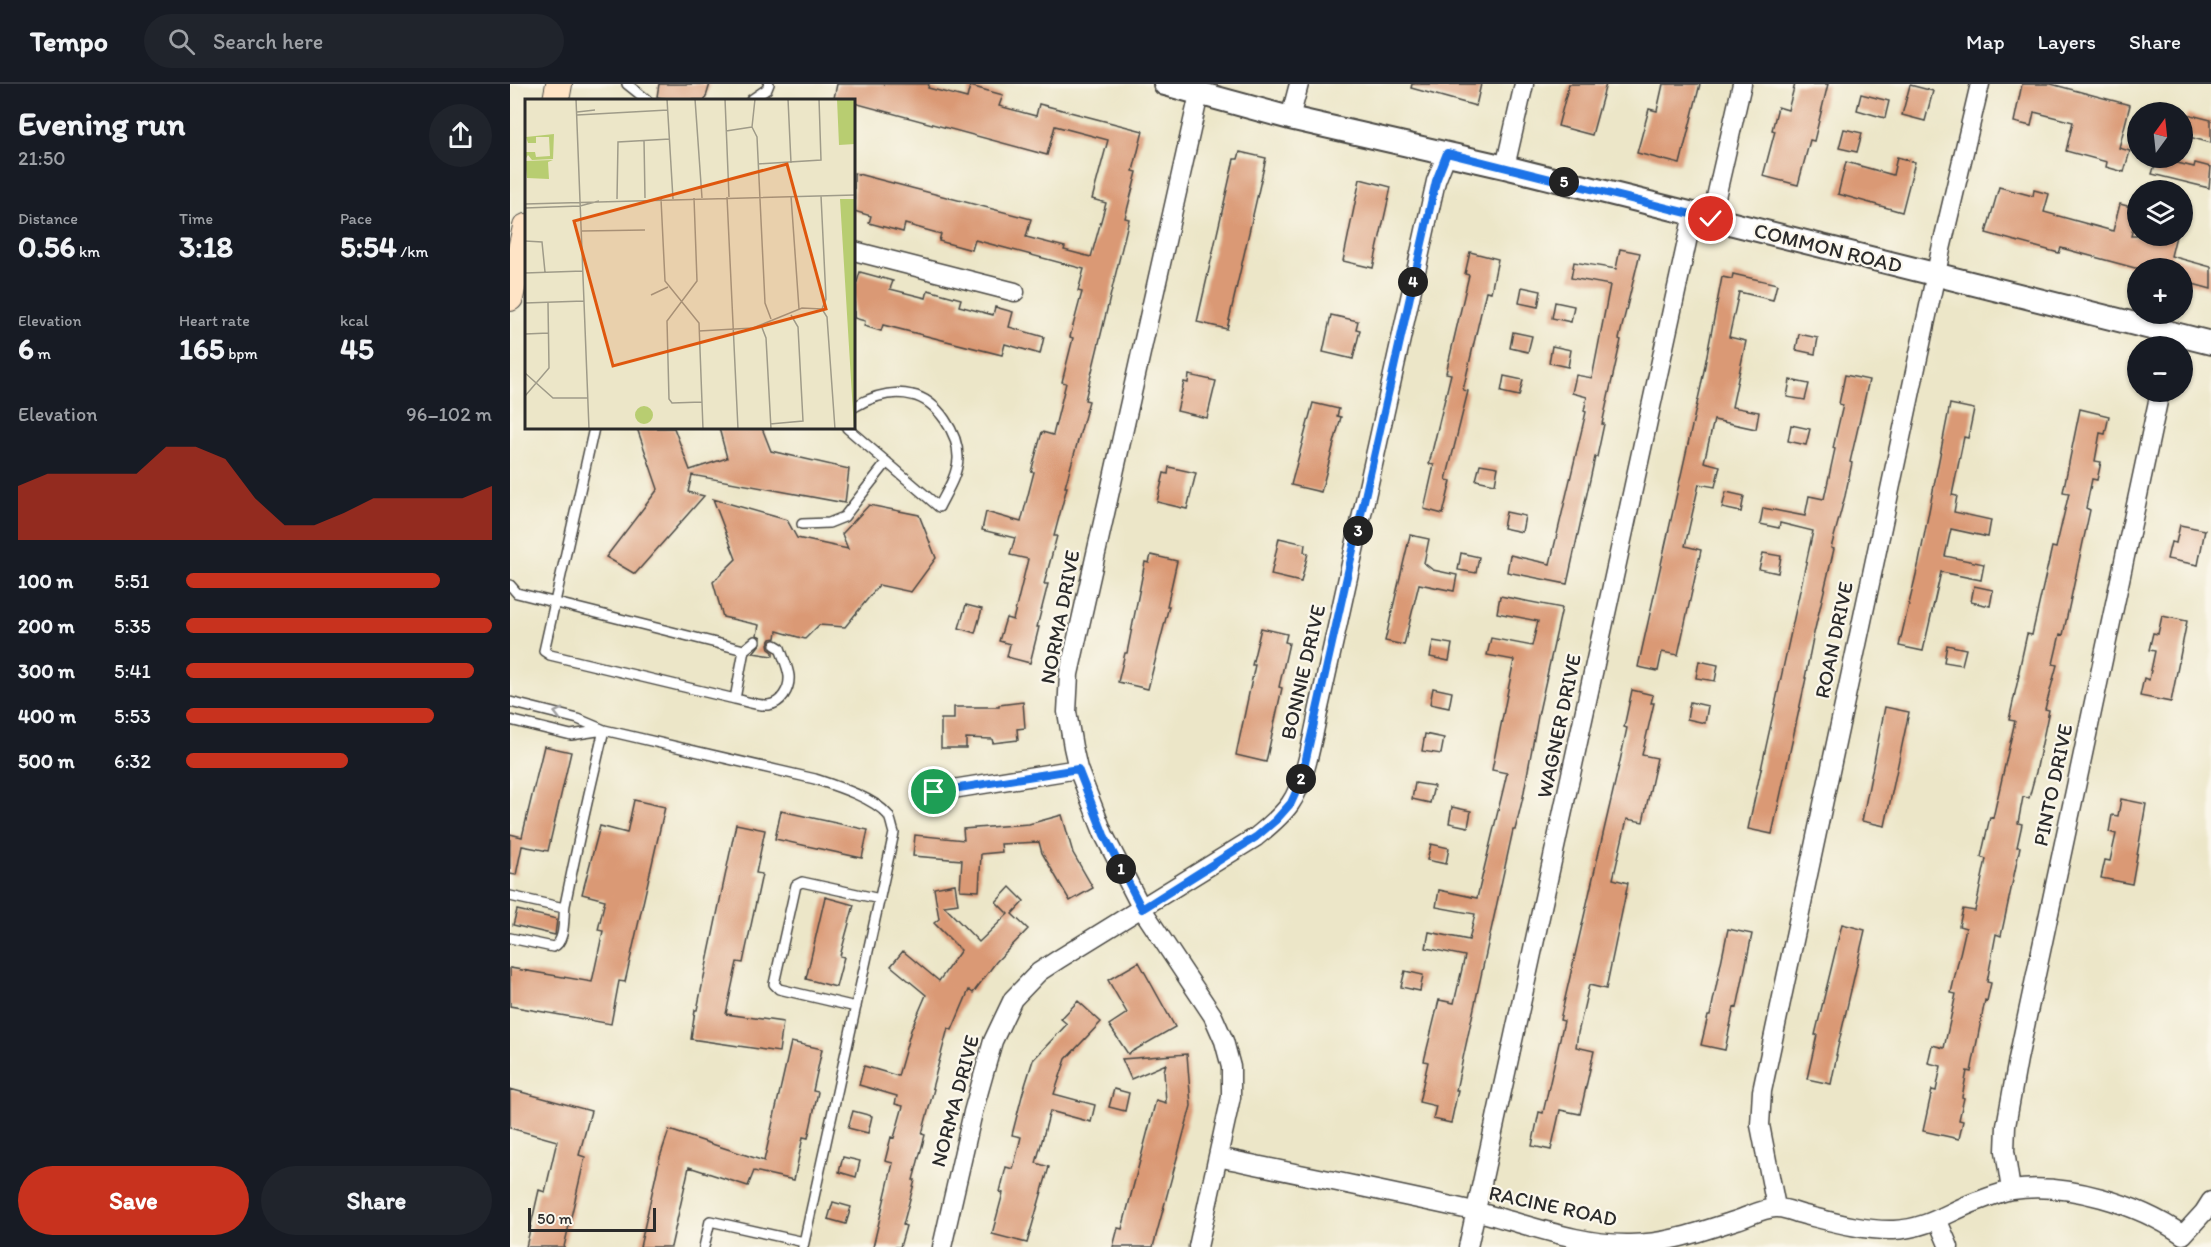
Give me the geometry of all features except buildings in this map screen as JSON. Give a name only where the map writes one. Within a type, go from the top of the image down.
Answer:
[{"type":"main road","points":[[556,99],[560,84]]},
{"type":"main road","points":[[513,295],[522,267],[525,237]]},
{"type":"street","name":"COMMON ROAD","points":[[1165,84],[1290,118],[1505,167],[1935,275],[2156,336]]},
{"type":"street","points":[[1290,118],[1299,84]]},
{"type":"street","points":[[1505,167],[1524,84]]},
{"type":"street","name":"WAGNER DRIVE","points":[[1468,1247],[1702,216],[1742,84]]},
{"type":"street","name":"ROAN DRIVE","points":[[1776,1207],[1760,1125],[1762,1091],[1935,275],[1980,84]]},
{"type":"street","name":"NORMA DRIVE","points":[[942,1247],[983,1074],[993,1041],[1013,999],[1040,972],[1142,909],[1104,835],[1078,769],[1067,712],[1069,674],[1199,94]]},
{"type":"street","name":"BONNIE DRIVE","points":[[1142,909],[1256,837],[1291,803],[1301,781],[1436,181],[1447,153]]},
{"type":"street","points":[[855,251],[1015,292]]},
{"type":"street","name":"COMMON ROAD","points":[[2193,342],[2211,343]]},
{"type":"street","name":"PINTO DRIVE","points":[[2011,1190],[2005,1151],[2006,1126],[2013,1082],[2158,402]]},
{"type":"street","points":[[934,792],[1078,769]]},
{"type":"street","points":[[1142,909],[1214,1016],[1231,1067],[1231,1097],[1198,1247]]},
{"type":"street","name":"RACINE ROAD","points":[[1218,1157],[1476,1212],[1557,1234],[1628,1244],[1692,1241],[1776,1207]]},
{"type":"street","points":[[1776,1207],[1836,1222],[1877,1229],[1917,1227],[1938,1221],[1975,1202],[2011,1190],[2049,1189],[2126,1204],[2153,1216],[2186,1241],[2211,1202]]},
{"type":"street","points":[[1938,1221],[1949,1247]]},
{"type":"lane","points":[[627,84],[646,99]]},
{"type":"lane","points":[[752,99],[767,89],[769,84]]},
{"type":"lane","points":[[848,429],[939,507],[956,473],[958,457],[954,433],[946,419],[924,400],[912,395],[886,394],[870,398],[855,406]]},
{"type":"lane","points":[[594,429],[544,651],[550,656],[766,705],[776,703],[783,696],[788,685],[789,676],[780,648],[775,645]]},
{"type":"lane","points":[[802,524],[829,523],[844,517],[888,462]]},
{"type":"lane","points":[[512,592],[744,650]]},
{"type":"lane","points":[[735,699],[744,650],[755,641]]},
{"type":"lane","points":[[510,702],[578,719],[604,730],[815,780],[846,790],[873,804],[888,816],[894,833],[803,1244],[710,1221],[704,1247]]},
{"type":"lane","points":[[510,720],[571,735],[604,730]]},
{"type":"lane","points":[[510,938],[553,947],[561,940],[564,908],[604,730]]},
{"type":"lane","points":[[856,1006],[779,989],[774,984],[791,907],[796,885],[802,882],[880,899]]},
{"type":"lane","points":[[510,896],[564,908]]},
{"type":"route","points":[[934,792],[1078,769],[1104,835],[1142,909],[1256,837],[1291,803],[1301,781],[1436,181],[1447,153],[1711,219]]}]
